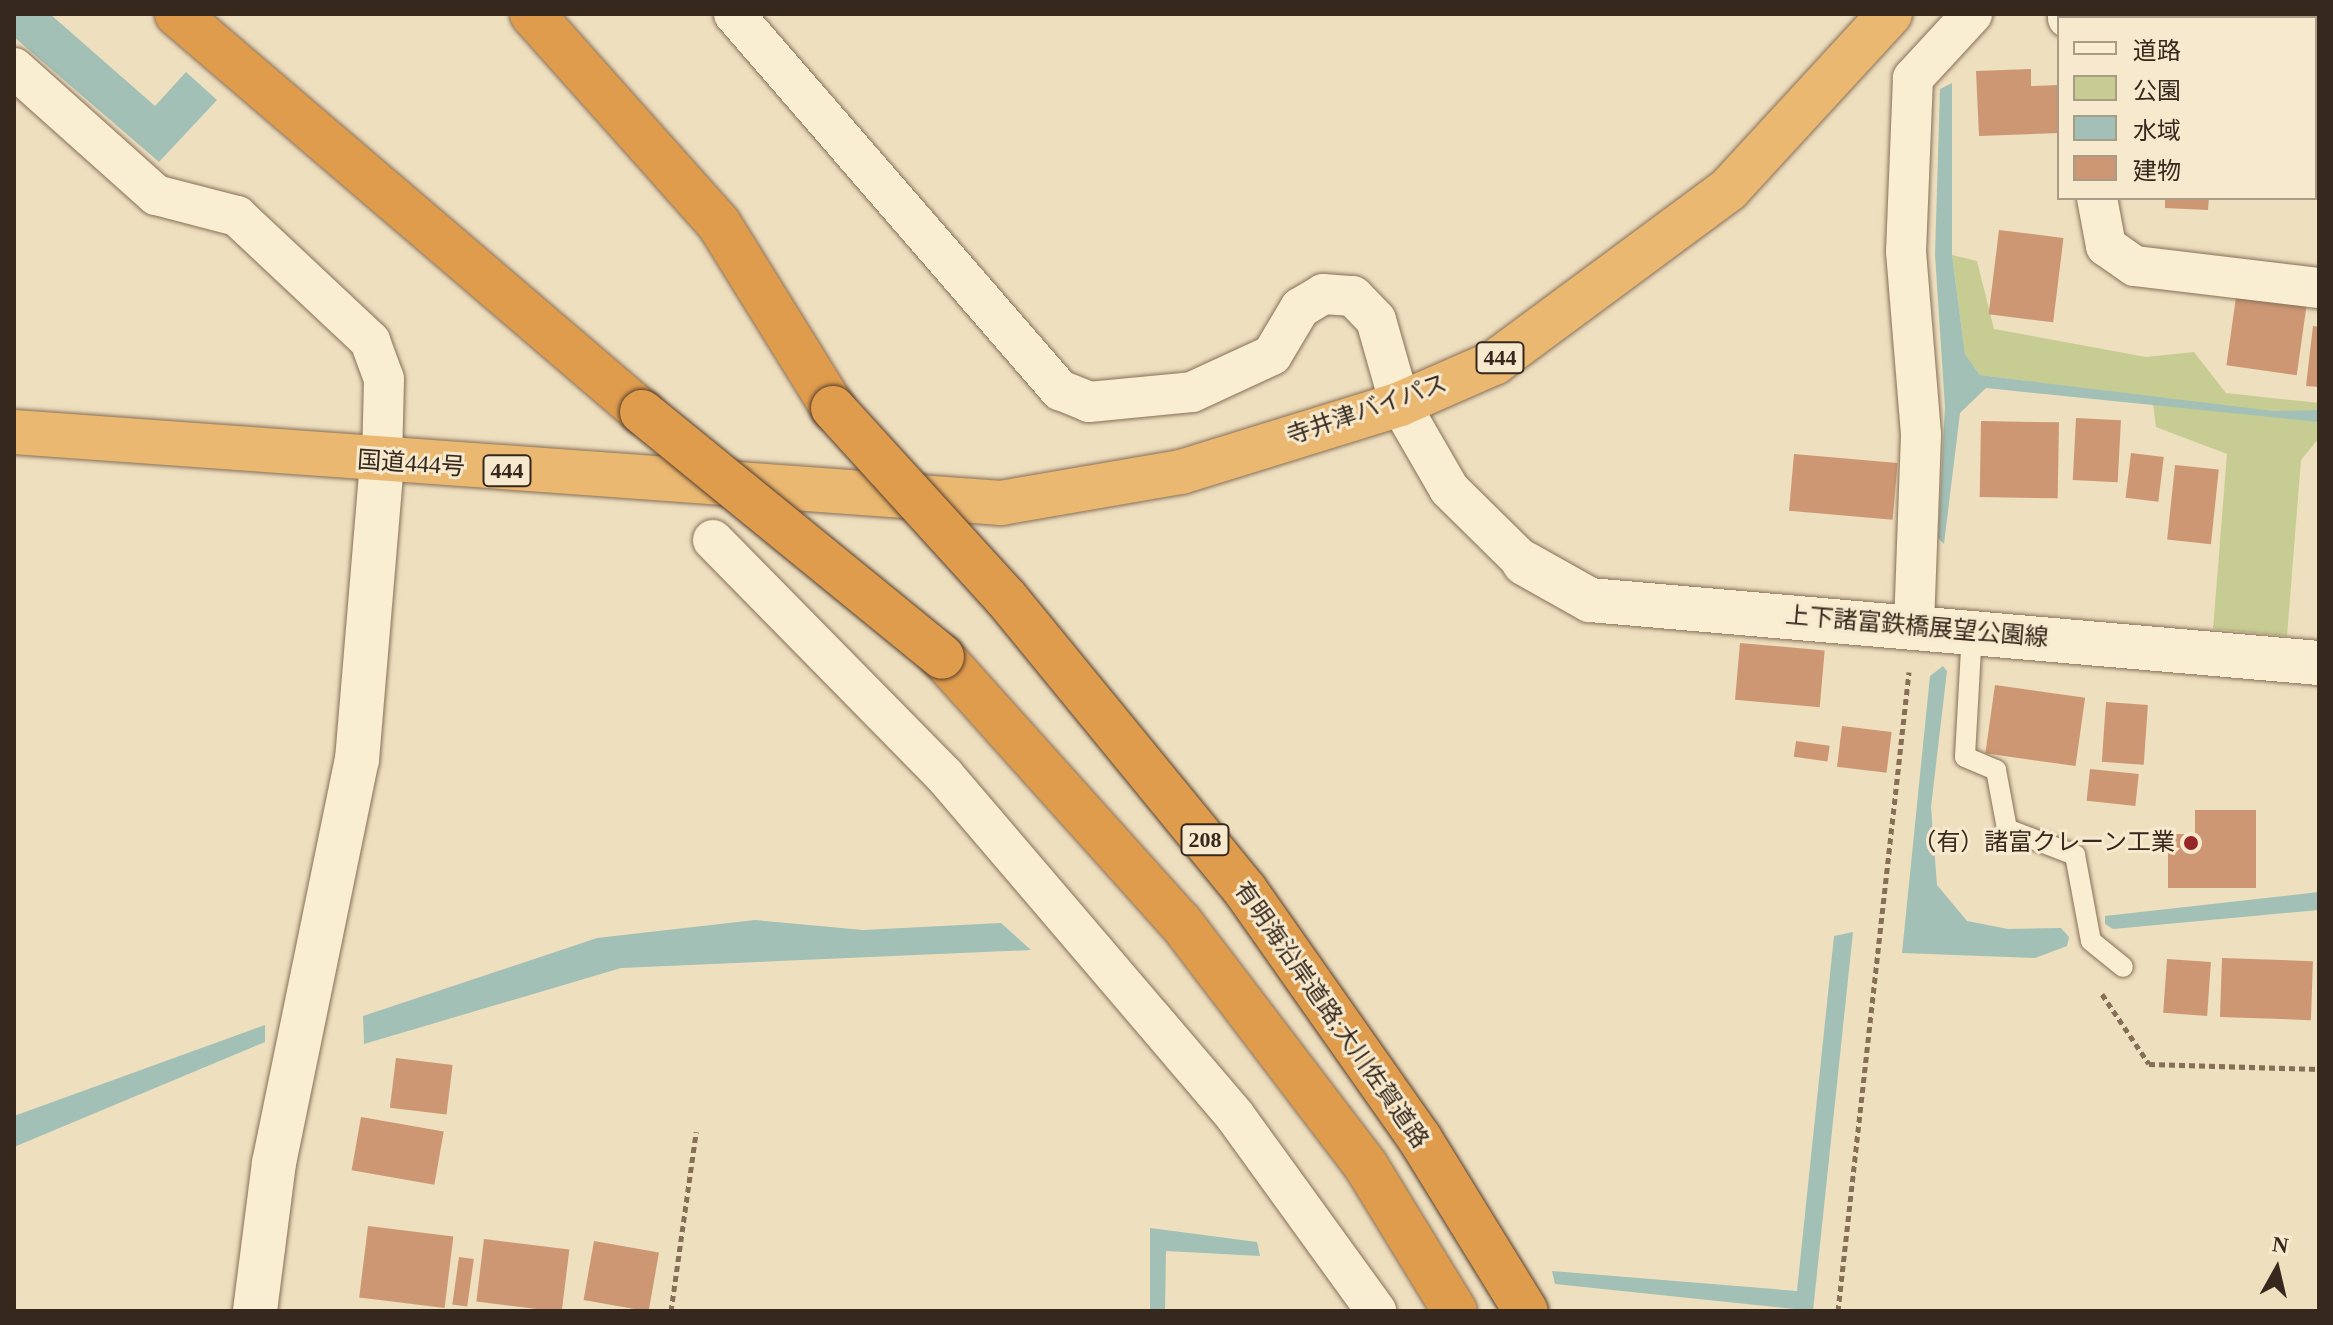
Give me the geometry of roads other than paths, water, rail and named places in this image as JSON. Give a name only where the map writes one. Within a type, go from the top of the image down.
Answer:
[{"type":"highway","points":[[177,14],[642,412],[942,657],[1181,923],[1366,1166],[1455,1311]]},
{"type":"highway","name":"有明海沿岸道路;大川佐賀道路","points":[[532,14],[719,224],[833,408],[1006,598],[1245,890],[1420,1139],[1526,1311]]},
{"type":"highway","name":"寺井津バイパス","points":[[1001,503],[1181,472],[1400,404],[1494,363],[1729,189],[1890,14]]},
{"type":"highway","name":"国道444号","points":[[14,432],[382,462],[1001,503]]},
{"type":"street","points":[[734,14],[1060,390],[1089,402],[1192,392],[1272,355],[1300,308],[1323,294],[1353,296],[1376,320],[1400,404],[1449,489],[1524,563]]},
{"type":"street","points":[[1914,626],[1921,434],[1906,252],[1913,78],[1972,14]]},
{"type":"street","points":[[14,68],[156,195],[237,216],[370,341],[384,379],[382,462],[357,760],[274,1163],[255,1311]]},
{"type":"street","points":[[2097,200],[2106,246],[2135,266],[2319,288]]},
{"type":"street","points":[[713,540],[944,775],[1235,1116],[1376,1311]]},
{"type":"street","name":"上下諸富鉄橋展望公園線","points":[[1524,563],[1590,600],[2319,663]]},
{"type":"lane","points":[[1972,631],[1965,757],[1996,770],[2007,829],[2075,855],[2091,941],[2123,967]]},
{"type":"water","points":[[14,14],[50,14],[155,106],[186,72],[217,100],[159,162],[14,37]]},
{"type":"water","points":[[1952,83],[1952,255],[1965,354],[1980,375],[2273,411],[2319,410],[2319,422],[1986,388],[1960,413],[1944,544],[1938,538],[1945,407],[1935,255],[1940,89]]},
{"type":"water","points":[[1943,666],[1947,671],[1931,807],[1937,885],[1967,921],[2008,929],[2061,928],[2069,937],[2067,946],[2035,958],[1902,953],[1930,676]]},
{"type":"water","points":[[2319,892],[2319,910],[2113,929],[2105,924],[2105,916]]},
{"type":"water","points":[[755,920],[863,930],[1001,923],[1031,950],[621,968],[364,1044],[363,1016],[597,938]]},
{"type":"water","points":[[1853,932],[1813,1311],[1555,1284],[1552,1271],[1797,1291],[1834,936]]},
{"type":"water","points":[[265,1025],[265,1042],[14,1147],[14,1116]]},
{"type":"water","points":[[1150,1228],[1257,1242],[1260,1256],[1166,1251],[1165,1311],[1150,1311]]},
{"type":"place","name":"（有）諸富クレーン工業","points":[[2191,843]]}]
